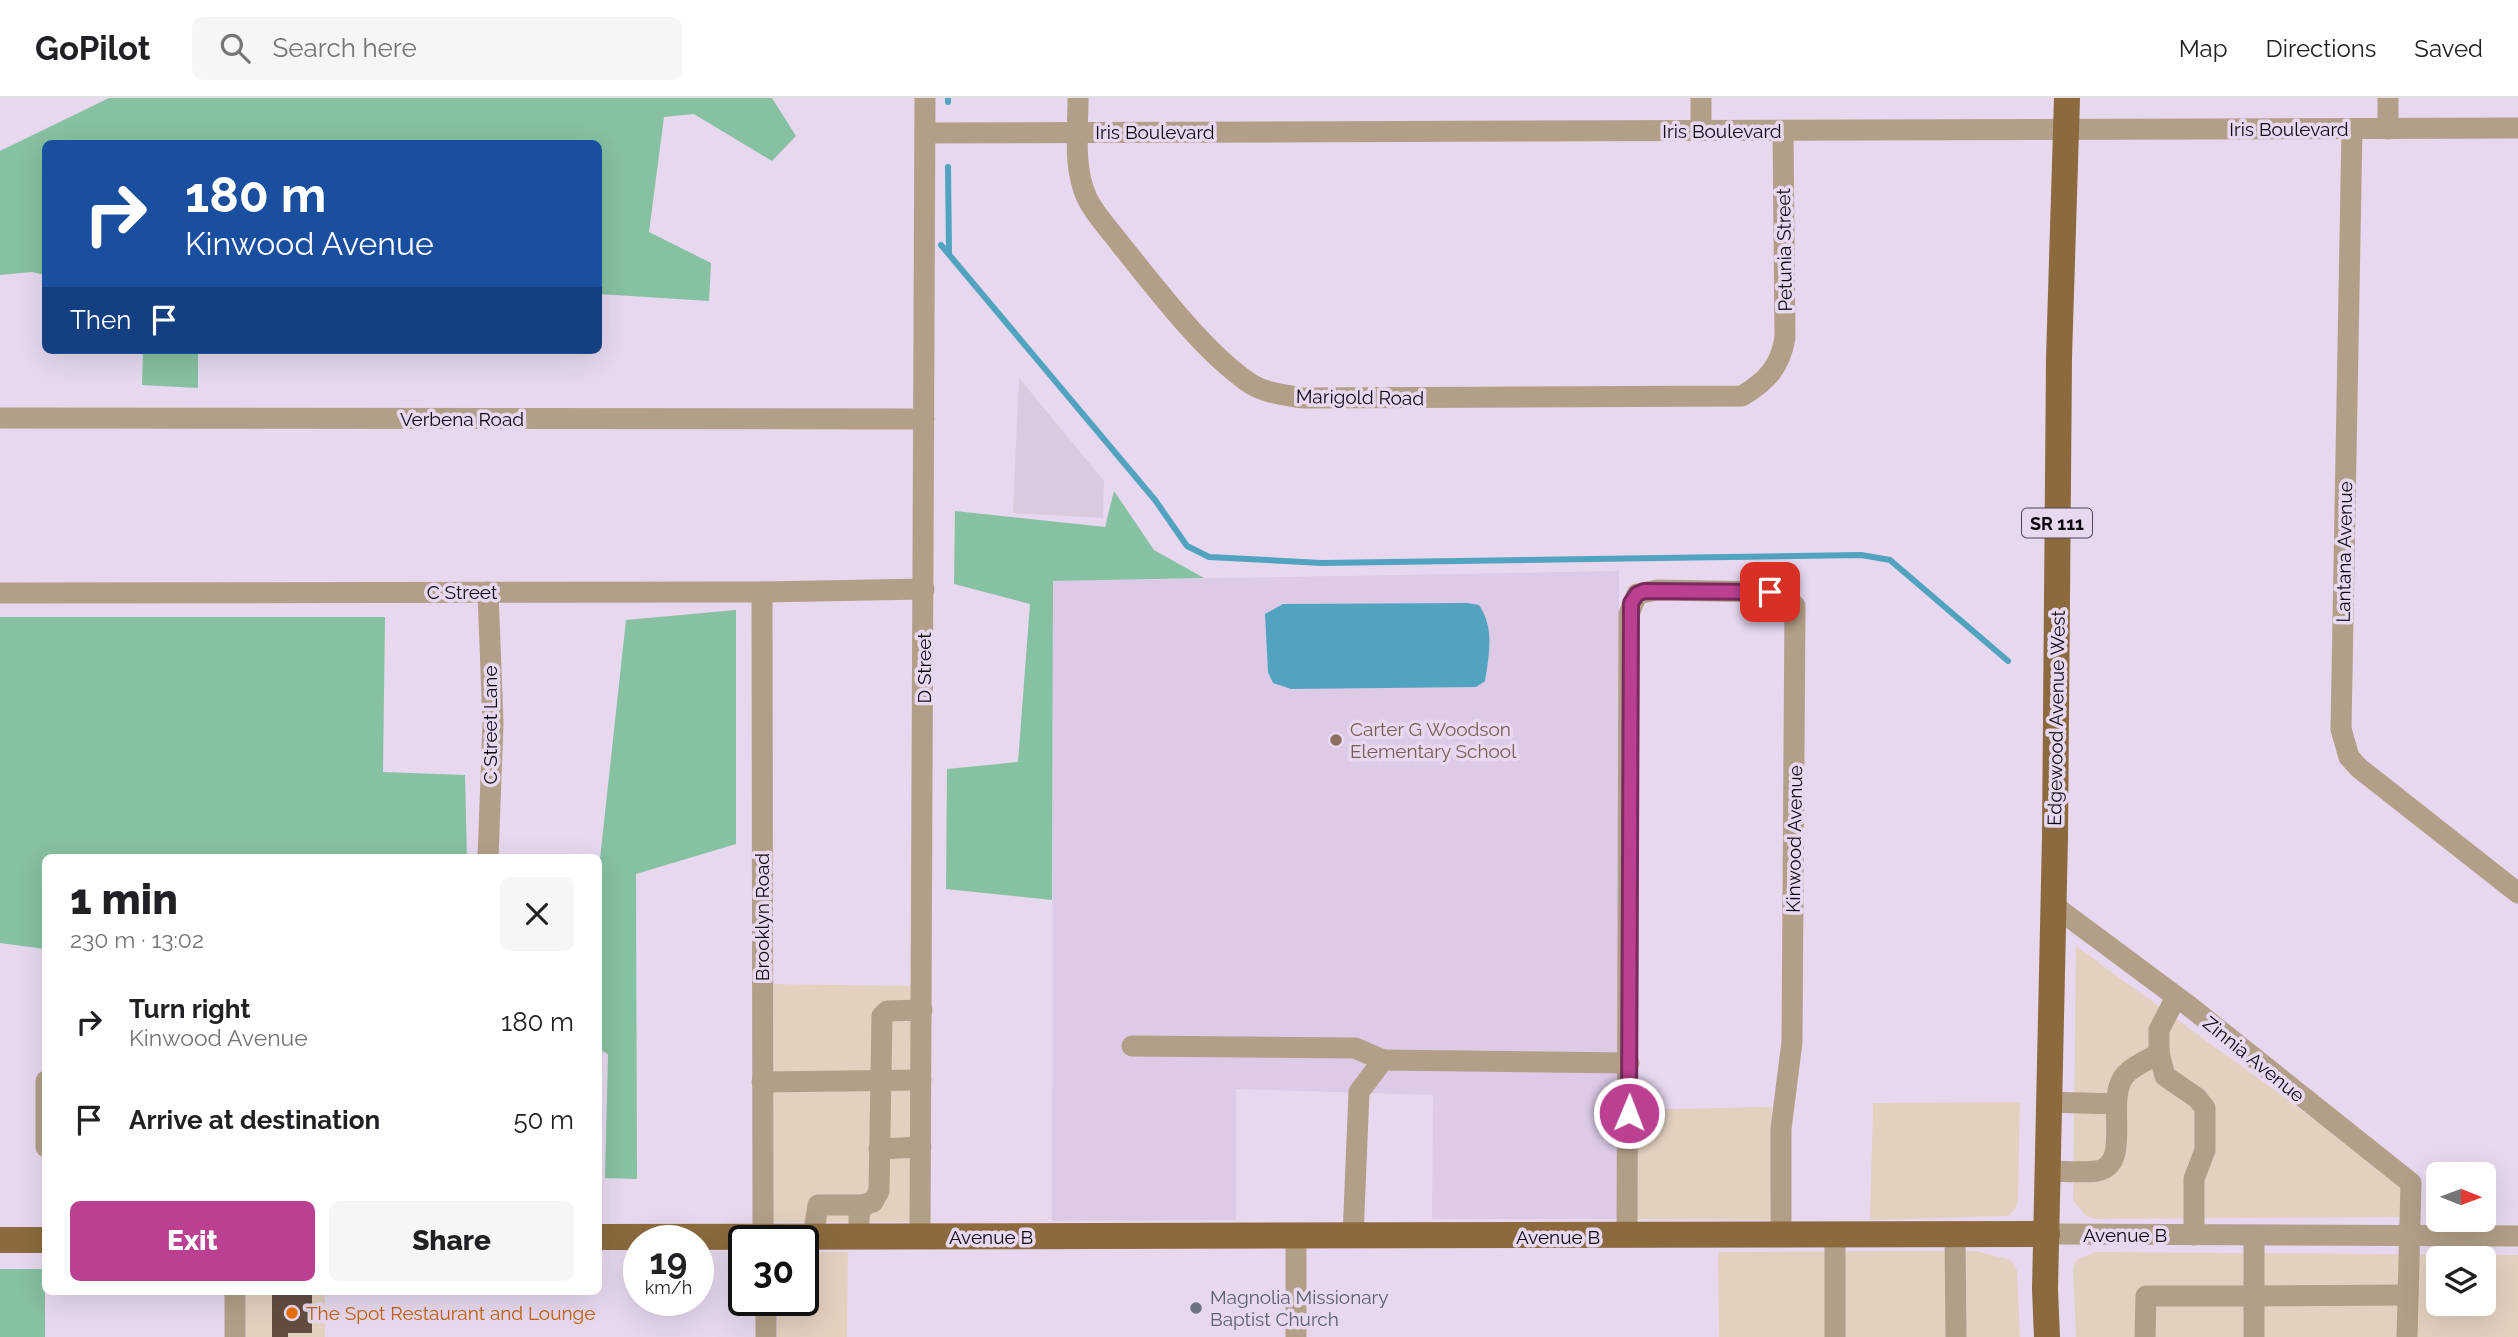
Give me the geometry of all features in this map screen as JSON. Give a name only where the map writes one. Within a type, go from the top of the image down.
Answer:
[{"type":"main road","name":"Edgewood Avenue West","points":[[2047,1337],[2059,358],[2067,98]]},
{"type":"main road","name":"Avenue B","points":[[819,1237],[2047,1234]]},
{"type":"main road","name":"Avenue B","points":[[602,1237],[728,1239]]},
{"type":"main road","points":[[0,1240],[42,1240]]},
{"type":"street","name":"D Street","points":[[920,1237],[925,98]]},
{"type":"street","name":"Marigold Road","points":[[1078,98],[1080,176],[1087,198],[1149,279],[1226,365],[1250,384],[1279,394],[1303,398],[1742,396],[1763,384],[1777,368]]},
{"type":"street","points":[[1701,98],[1701,131]]},
{"type":"street","points":[[2388,98],[2388,129]]},
{"type":"street","name":"Iris Boulevard","points":[[925,132],[2518,128]]},
{"type":"street","name":"Lantana Avenue","points":[[2353,129],[2341,729],[2343,744],[2359,768],[2518,893]]},
{"type":"street","name":"Petunia Street","points":[[1777,368],[1785,338],[1783,131]]},
{"type":"street","name":"Verbena Road","points":[[0,418],[925,419]]},
{"type":"street","name":"C Street","points":[[0,593],[762,593],[924,589]]},
{"type":"street","name":"Kinwood Avenue","points":[[1629,1063],[1629,614],[1637,594],[1657,590],[1782,594],[1795,606],[1792,1042],[1781,1129],[1781,1236]]},
{"type":"street","name":"C Street Lane","points":[[488,592],[493,723],[488,854]]},
{"type":"street","name":"Brooklyn Road","points":[[762,593],[763,1225]]},
{"type":"street","name":"Zinnia Avenue","points":[[2053,905],[2176,997],[2411,1183],[2412,1235]]},
{"type":"street","points":[[2176,997],[2159,1030],[2159,1054],[2165,1076],[2197,1098],[2205,1108],[2205,1150],[2194,1179],[2194,1235]]},
{"type":"street","points":[[815,1225],[818,1205],[863,1205],[873,1202],[879,1191],[882,1016],[887,1011],[922,1010]]},
{"type":"street","points":[[1132,1046],[1355,1048],[1383,1060],[1629,1063],[1627,1237]]},
{"type":"street","points":[[2048,1171],[2098,1171],[2110,1166],[2116,1156],[2117,1091],[2126,1074],[2159,1054]]},
{"type":"street","points":[[1353,1237],[1359,1092],[1383,1060]]},
{"type":"street","points":[[762,1082],[921,1080]]},
{"type":"street","points":[[2048,1102],[2116,1104]]},
{"type":"street","points":[[879,1149],[921,1147]]},
{"type":"street","points":[[859,1237],[859,1217],[863,1205]]},
{"type":"street","name":"Avenue B","points":[[2047,1234],[2518,1236]]},
{"type":"street","points":[[1955,1235],[1956,1337]]},
{"type":"street","points":[[2407,1337],[2412,1235]]},
{"type":"street","points":[[1835,1236],[1835,1337]]},
{"type":"street","points":[[2254,1236],[2255,1337]]},
{"type":"street","points":[[1296,1237],[1296,1337]]},
{"type":"street","points":[[235,1295],[235,1337]]},
{"type":"street","points":[[2145,1337],[2146,1296],[2408,1295]]},
{"type":"street","points":[[766,1316],[766,1337]]},
{"type":"shaded area","points":[[1019,378],[1104,481],[1103,518],[1013,513]]},
{"type":"shaded area","name":"Carter G Woodson Elementary School","points":[[1619,571],[1619,1219],[1432,1219],[1433,1095],[1236,1089],[1236,1220],[1052,1221],[1053,581]]},
{"type":"shaded area","points":[[2076,946],[2391,1175],[2420,1217],[2096,1219],[2086,1216],[2073,1200]]},
{"type":"shaded area","points":[[768,984],[914,986],[911,1222],[769,1222]]},
{"type":"shaded area","points":[[2020,1102],[2018,1200],[2016,1208],[2008,1216],[1870,1220],[1873,1103]]},
{"type":"shaded area","points":[[1772,1107],[1770,1220],[1619,1219],[1619,1110]]},
{"type":"shaded area","points":[[1976,1251],[2011,1260],[2017,1271],[2020,1337],[1719,1337],[1718,1252]]},
{"type":"shaded area","points":[[819,1252],[848,1252],[847,1337],[777,1337],[778,1316],[819,1316]]},
{"type":"shaded area","points":[[2095,1252],[2426,1254],[2426,1316],[2496,1316],[2496,1255],[2518,1255],[2518,1337],[2076,1337],[2073,1268],[2077,1260]]},
{"type":"shaded area","points":[[246,1295],[325,1295],[325,1337],[246,1337]]},
{"type":"green space","points":[[109,98],[772,98],[796,136],[772,161],[694,114],[664,117],[649,232],[711,263],[709,301],[602,294],[602,140],[42,140],[42,274],[32,272],[0,275],[0,151]]},
{"type":"green space","points":[[143,354],[198,354],[198,388],[142,385]]},
{"type":"green space","points":[[1114,491],[1154,550],[1204,578],[1053,581],[1052,900],[946,889],[947,769],[1018,762],[1030,604],[954,584],[955,511],[1105,527]]},
{"type":"green space","points":[[736,610],[736,844],[636,874],[637,1179],[605,1178],[608,1054],[602,1051],[601,854],[626,620]]},
{"type":"green space","points":[[0,617],[385,617],[383,772],[465,775],[467,854],[42,854],[42,949],[0,943]]},
{"type":"green space","points":[[0,1269],[42,1269],[45,1337],[0,1337]]},
{"type":"water","points":[[1283,604],[1479,605],[1489,632],[1485,681],[1476,687],[1291,689],[1273,683],[1268,672],[1265,614]]},
{"type":"building","name":"The Spot Restaurant and Lounge","points":[[272,1295],[312,1295],[312,1333],[288,1333],[288,1337],[272,1337]]},
{"type":"waterway","points":[[948,167],[949,252]]},
{"type":"waterway","points":[[941,245],[1155,500],[1187,546],[1209,557],[1322,563],[1861,555],[1890,560],[2008,661]]},
{"type":"place","name":"Carter G Woodson Elementary School","points":[[1336,740]]},
{"type":"place","name":"Magnolia Missionary Baptist Church","points":[[1196,1308]]},
{"type":"place","name":"The Spot Restaurant and Lounge","points":[[292,1313]]},
{"type":"route","points":[[1629,1113],[1631,603],[1637,594],[1644,591],[1770,592]]}]
